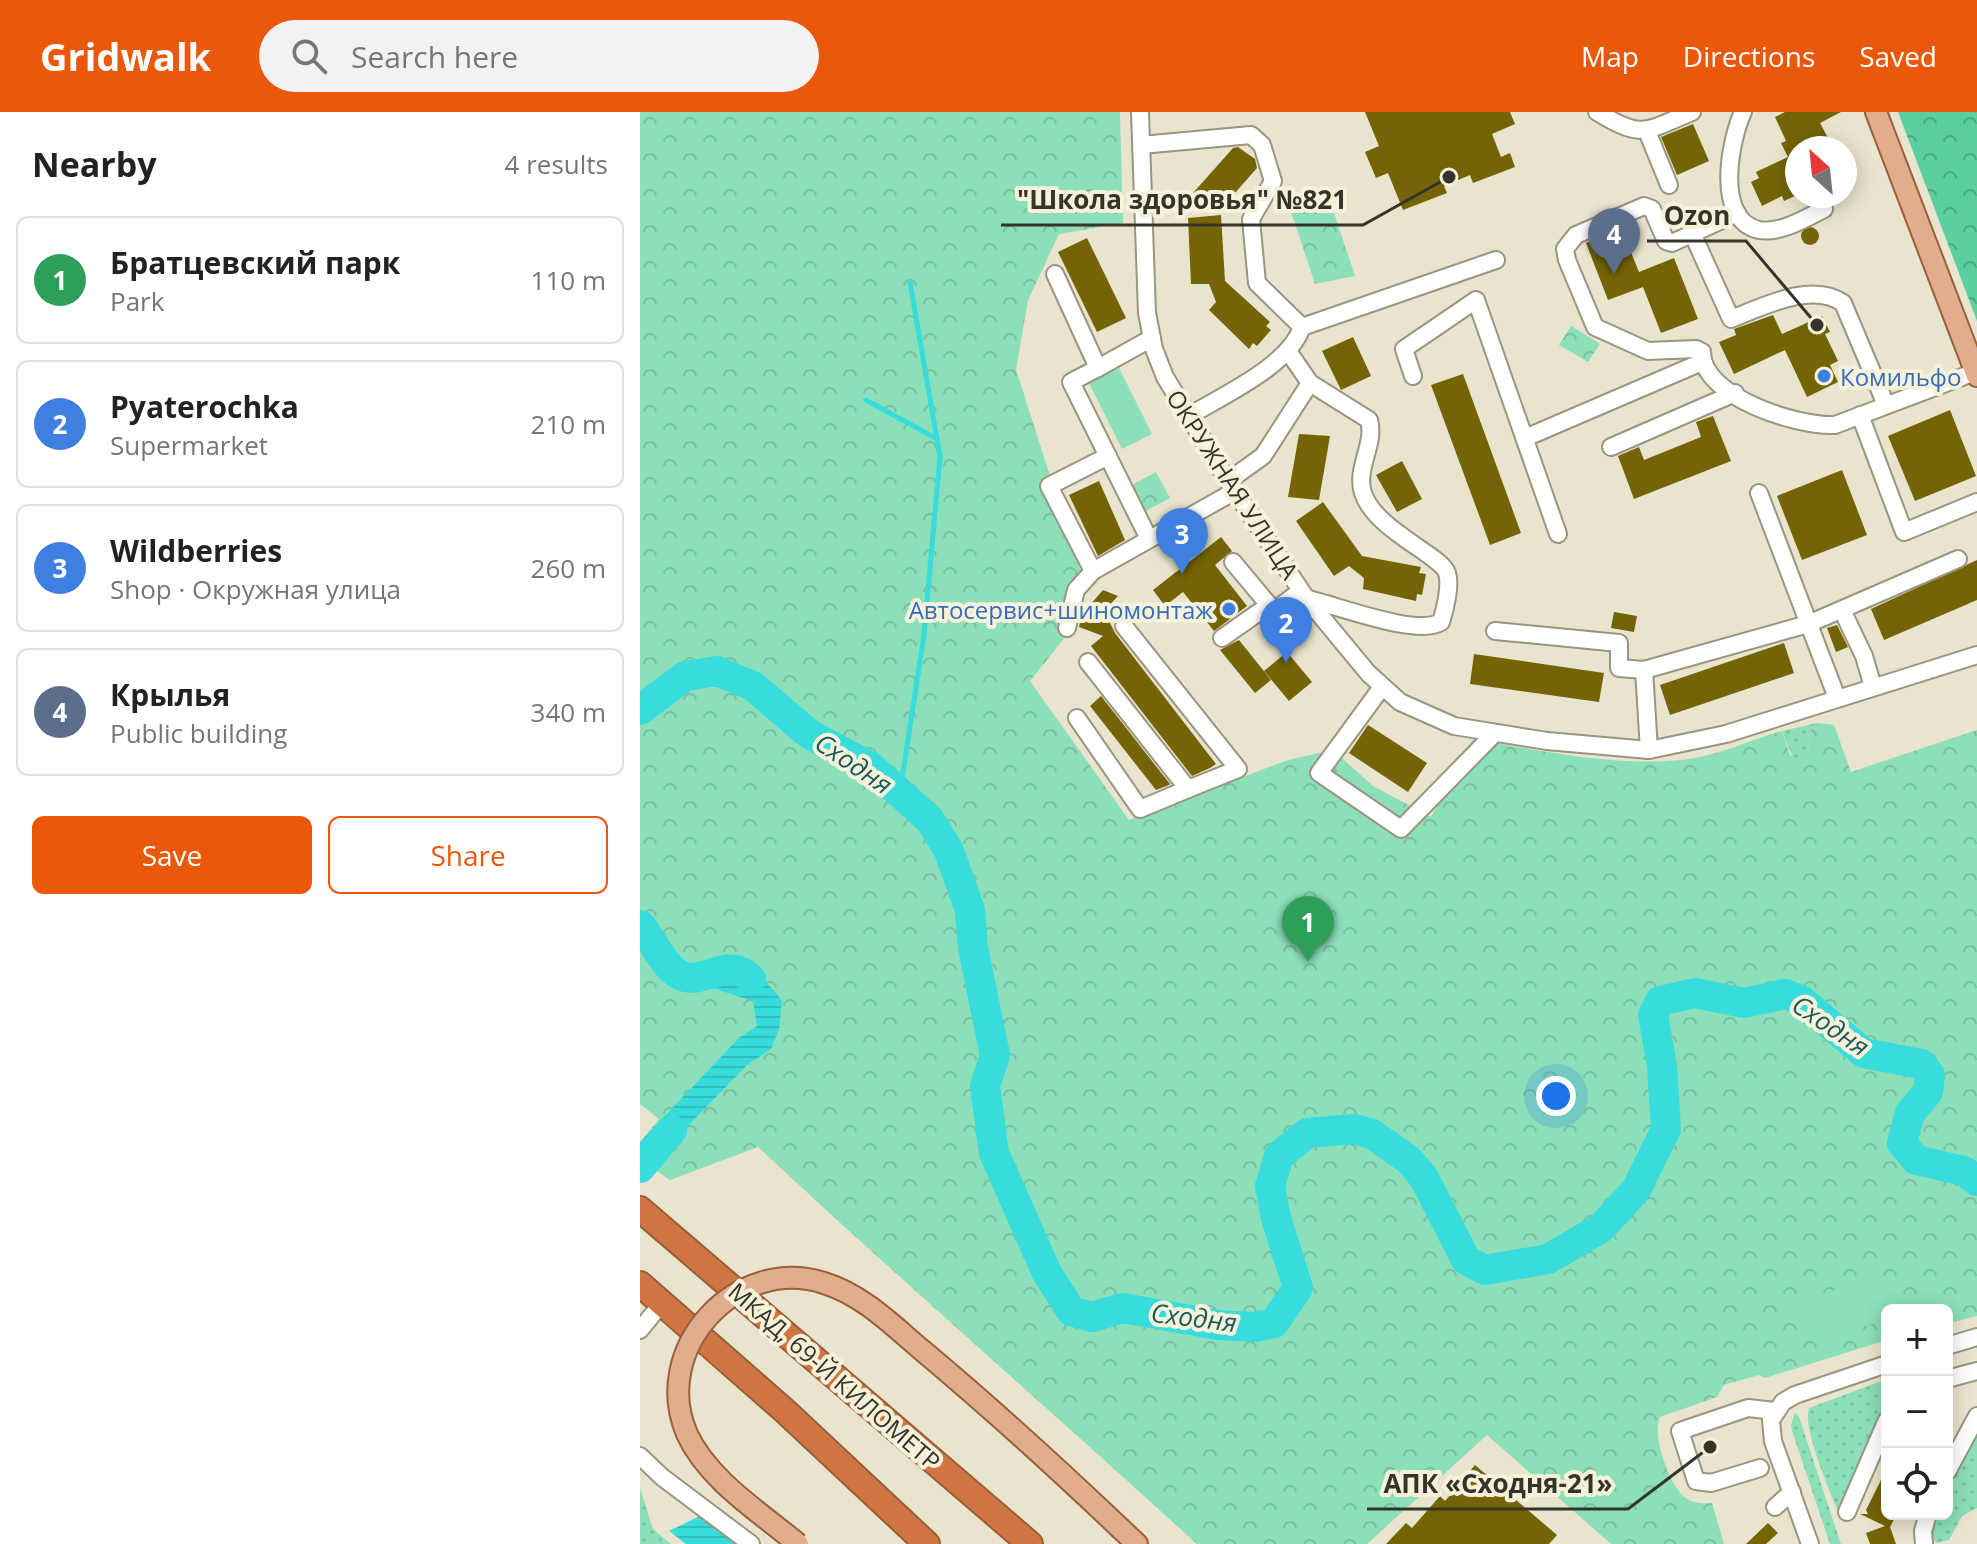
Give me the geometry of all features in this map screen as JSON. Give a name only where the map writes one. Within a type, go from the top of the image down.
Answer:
[{"type":"highway","name":"МКАД, 69-Й КИЛОМЕТР","points":[[640,1209],[1030,1544]]},
{"type":"highway","points":[[640,1284],[922,1540]]},
{"type":"main road","points":[[1876,112],[1976,374]]},
{"type":"main road","points":[[798,1544],[707,1463],[688,1434],[679,1402],[686,1352],[708,1316],[741,1289],[790,1277],[838,1288],[868,1305],[990,1408],[1137,1544]]},
{"type":"street","name":"ОКРУЖНАЯ УЛИЦА","points":[[1140,112],[1147,313],[1165,377],[1231,486],[1306,598],[1382,687],[1400,702],[1433,719],[1494,734],[1649,750],[1713,738],[1977,655]]},
{"type":"street","points":[[1597,112],[1624,128],[1647,131],[1692,112]]},
{"type":"street","points":[[1743,112],[1732,138],[1729,161],[1737,213],[1746,224],[1759,230],[1773,229],[1824,209]]},
{"type":"street","points":[[1647,131],[1669,185]]},
{"type":"street","points":[[1141,145],[1251,135],[1262,145],[1273,181],[1251,219],[1257,283],[1302,327]]},
{"type":"street","points":[[1737,213],[1672,243],[1666,241],[1652,209],[1644,206],[1584,230],[1569,240],[1565,249],[1584,307],[1595,327],[1648,351],[1696,349],[1702,352],[1702,362],[1708,373],[1735,393],[1800,424],[1835,425],[1976,374]]},
{"type":"street","points":[[1693,235],[1731,319],[1796,297],[1833,296],[1843,303],[1886,405]]},
{"type":"street","points":[[1302,327],[1496,260]]},
{"type":"street","points":[[1055,274],[1098,368]]},
{"type":"street","points":[[1413,376],[1404,349],[1476,300],[1558,534]]},
{"type":"street","points":[[1292,362],[1302,327]]},
{"type":"street","points":[[1149,539],[1071,382],[1152,338]]},
{"type":"street","points":[[1233,562],[1274,611],[1294,596],[1385,621],[1433,627],[1441,622],[1444,614],[1448,575],[1443,566],[1400,537],[1370,508],[1362,492],[1361,475],[1369,420],[1310,383],[1292,362]]},
{"type":"street","points":[[1189,416],[1250,379],[1292,362]]},
{"type":"street","points":[[1525,438],[1702,362]]},
{"type":"street","points":[[1067,628],[1076,590],[1093,571],[1231,486],[1263,456],[1310,383]]},
{"type":"street","points":[[1611,447],[1735,393]]},
{"type":"street","points":[[1860,415],[1904,532],[1977,502]]},
{"type":"street","points":[[1093,571],[1049,486],[1108,456]]},
{"type":"street","points":[[1759,493],[1799,577],[1808,624],[1837,698]]},
{"type":"street","points":[[1495,631],[1619,643],[1619,668],[1644,670],[1808,624],[1958,559]]},
{"type":"street","points":[[1222,638],[1269,605]]},
{"type":"street","points":[[1842,610],[1864,656],[1873,687]]},
{"type":"street","points":[[1077,718],[1140,809],[1238,769],[1124,626]]},
{"type":"street","points":[[1088,662],[1188,789]]},
{"type":"street","points":[[1644,670],[1649,750]]},
{"type":"street","points":[[1382,687],[1319,773],[1401,829],[1494,734]]},
{"type":"street","points":[[640,1330],[662,1303]]},
{"type":"street","points":[[1953,1344],[1977,1337]]},
{"type":"street","points":[[1810,1544],[1773,1441],[1771,1420],[1783,1402],[1811,1388],[1881,1366]]},
{"type":"street","points":[[1953,1377],[1977,1371]]},
{"type":"street","points":[[1760,1468],[1702,1484],[1692,1473],[1679,1436],[1694,1425],[1748,1408],[1775,1411]]},
{"type":"street","points":[[1953,1461],[1977,1416]]},
{"type":"street","points":[[1847,1512],[1881,1434]]},
{"type":"street","points":[[640,1456],[662,1477],[751,1544]]},
{"type":"street","points":[[1775,1507],[1792,1492]]},
{"type":"street","points":[[1924,1544],[1926,1520]]},
{"type":"green space","points":[[640,112],[1120,112],[1123,223],[1059,234],[1028,300],[1016,370],[1081,572],[1083,596],[1070,622],[1070,631],[1030,681],[1129,820],[1288,760],[1333,750],[1373,786],[1431,817],[1473,739],[1580,757],[1661,761],[1711,754],[1782,731],[1790,755],[1801,762],[1808,757],[1811,727],[1817,723],[1834,725],[1851,772],[1977,730],[1977,1316],[1953,1322],[1953,1304],[1881,1304],[1881,1342],[1765,1378],[1759,1375],[1724,1385],[1717,1397],[1660,1417],[1660,1446],[1672,1479],[1689,1500],[1712,1503],[1724,1544],[1611,1544],[1487,1435],[1367,1544],[1197,1544],[758,1147],[670,1180],[640,1159],[640,1142],[659,1119],[640,1104]]},
{"type":"green space","points":[[1898,112],[1977,112],[1977,321]]},
{"type":"green space","points":[[1327,192],[1355,276],[1315,284],[1288,203]]},
{"type":"green space","points":[[1571,326],[1600,344],[1588,362],[1559,345]]},
{"type":"green space","points":[[1119,368],[1152,434],[1122,449],[1089,383]]},
{"type":"green space","points":[[1156,472],[1170,498],[1144,512],[1130,486]]},
{"type":"green space","points":[[1817,723],[1811,727],[1808,757],[1801,762],[1794,760],[1782,731]]},
{"type":"green space","points":[[1882,1277],[1889,1304],[1881,1304],[1881,1322],[1810,1341],[1799,1300]]},
{"type":"green space","points":[[1881,1381],[1881,1420],[1839,1515],[1813,1445],[1809,1408]]},
{"type":"green space","points":[[1795,1413],[1799,1417],[1841,1544],[1830,1544],[1793,1434],[1791,1425]]},
{"type":"green space","points":[[1977,1427],[1977,1508],[1962,1516],[1949,1540],[1936,1543],[1933,1532],[1936,1520],[1953,1520],[1953,1481]]},
{"type":"green space","points":[[640,1488],[653,1529],[671,1544],[640,1544]]},
{"type":"water","points":[[716,963],[745,970],[768,985],[782,1001],[779,1029],[771,1049],[747,1065],[651,1164],[640,1159],[640,1142],[739,1038],[757,1026],[753,1001],[709,987]]},
{"type":"water","points":[[704,1514],[739,1542],[686,1544],[669,1531]]},
{"type":"building","points":[[1365,112],[1510,112],[1515,124],[1492,134],[1501,157],[1510,153],[1515,167],[1473,183],[1470,175],[1444,186],[1447,193],[1403,210],[1388,173],[1376,178],[1365,152],[1379,146]]},
{"type":"building","points":[[1785,112],[1841,112],[1820,123],[1827,136],[1785,136],[1785,139],[1775,117]]},
{"type":"building","points":[[1693,124],[1709,161],[1677,175],[1661,137]]},
{"type":"building","points":[[1238,147],[1255,159],[1257,168],[1218,212],[1193,193],[1233,148]]},
{"type":"building","points":[[1785,158],[1785,201],[1782,196],[1762,206],[1751,182],[1759,178],[1756,172]]},
{"type":"building","points":[[1221,215],[1225,281],[1270,322],[1266,326],[1271,330],[1257,346],[1253,343],[1249,349],[1209,310],[1216,302],[1209,284],[1191,284],[1188,218]]},
{"type":"building","points":[[1810,227],[1819,236],[1810,245],[1801,236]]},
{"type":"building","points":[[1621,228],[1639,272],[1674,258],[1698,319],[1661,333],[1643,287],[1608,300],[1586,243]]},
{"type":"building","points":[[1087,238],[1126,318],[1097,332],[1058,252]]},
{"type":"building","points":[[1773,315],[1782,334],[1822,316],[1830,332],[1825,334],[1838,361],[1830,365],[1838,382],[1807,397],[1785,350],[1734,374],[1719,342],[1736,335],[1734,329]]},
{"type":"building","points":[[1353,337],[1371,376],[1341,390],[1322,351]]},
{"type":"building","points":[[1463,374],[1521,533],[1490,545],[1431,385]]},
{"type":"building","points":[[1950,410],[1976,476],[1915,501],[1888,436]]},
{"type":"building","points":[[1713,416],[1731,461],[1634,499],[1618,456],[1639,447],[1644,460],[1701,437],[1696,422]]},
{"type":"building","points":[[1299,434],[1330,436],[1319,500],[1288,497]]},
{"type":"building","points":[[1402,461],[1422,499],[1397,512],[1376,475]]},
{"type":"building","points":[[1842,470],[1867,535],[1802,560],[1777,496]]},
{"type":"building","points":[[1099,481],[1125,540],[1098,556],[1069,495]]},
{"type":"building","points":[[1323,502],[1362,556],[1421,567],[1419,573],[1426,574],[1422,595],[1417,594],[1416,601],[1363,589],[1364,578],[1349,566],[1334,576],[1296,521]]},
{"type":"building","points":[[1221,537],[1232,551],[1215,565],[1247,606],[1214,631],[1183,592],[1165,606],[1153,590]]},
{"type":"building","points":[[1977,560],[1977,600],[1884,640],[1871,609]]},
{"type":"building","points":[[1103,590],[1118,596],[1104,611],[1115,633],[1216,764],[1210,768],[1192,776],[1091,646],[1103,636],[1079,627],[1082,614]]},
{"type":"building","points":[[1614,612],[1637,616],[1634,632],[1611,628]]},
{"type":"building","points":[[1837,625],[1848,647],[1836,652],[1827,628]]},
{"type":"building","points":[[1239,640],[1271,680],[1255,693],[1220,650]]},
{"type":"building","points":[[1784,643],[1794,673],[1670,715],[1660,685]]},
{"type":"building","points":[[1287,652],[1312,682],[1289,701],[1264,671]]},
{"type":"building","points":[[1474,654],[1604,673],[1599,702],[1470,684]]},
{"type":"building","points":[[1101,696],[1169,785],[1156,790],[1090,706]]},
{"type":"building","points":[[1368,725],[1427,763],[1408,792],[1349,753]]},
{"type":"building","points":[[1475,1465],[1557,1535],[1549,1544],[1386,1544],[1406,1523],[1412,1528],[1440,1496],[1445,1501]]},
{"type":"building","points":[[1881,1480],[1881,1520],[1894,1520],[1890,1527],[1896,1544],[1870,1544],[1866,1533],[1885,1526],[1860,1514],[1868,1514],[1866,1510]]},
{"type":"building","points":[[1768,1523],[1778,1533],[1766,1544],[1746,1544]]},
{"type":"waterway","points":[[900,792],[924,635],[940,457],[910,282]]},
{"type":"waterway","points":[[866,400],[937,439]]},
{"type":"waterway","name":"Сходня","points":[[640,710],[685,676],[717,671],[753,686],[809,734],[871,767],[930,820],[949,851],[970,910],[973,948],[995,1055],[985,1086],[994,1153],[1047,1273],[1071,1311],[1092,1317],[1123,1308],[1218,1325],[1254,1327],[1274,1323],[1298,1288],[1276,1218],[1270,1186],[1279,1156],[1307,1133],[1354,1129],[1372,1134],[1409,1160],[1424,1178],[1466,1260],[1485,1270],[1548,1259],[1601,1228],[1636,1190],[1666,1129],[1662,1066],[1653,1015],[1660,1001],[1695,993],[1744,1003],[1785,994],[1801,1000],[1864,1053],[1921,1064],[1930,1075],[1928,1092],[1910,1113],[1902,1143],[1916,1160],[1964,1171],[1977,1181]]},
{"type":"waterway","name":"Сходня","points":[[640,925],[668,966],[680,975],[689,978],[734,970],[751,979]]},
{"type":"waterway","name":"Сходня","points":[[640,1168],[672,1130]]},
{"type":"place","name":"\"Школа здоровья\" №821","points":[[1449,177]]},
{"type":"place","name":"Крылья","points":[[1614,274]]},
{"type":"place","name":"Ozon","points":[[1817,325]]},
{"type":"place","name":"Комильфо","points":[[1824,376]]},
{"type":"place","name":"Wildberries","points":[[1182,574]]},
{"type":"place","name":"Автосервис+шиномонтаж","points":[[1229,609]]},
{"type":"place","name":"Pyaterochka","points":[[1286,663]]},
{"type":"place","name":"Братцевский парк","points":[[1308,962]]},
{"type":"place","name":"АПК «Сходня-21»","points":[[1710,1447]]}]
